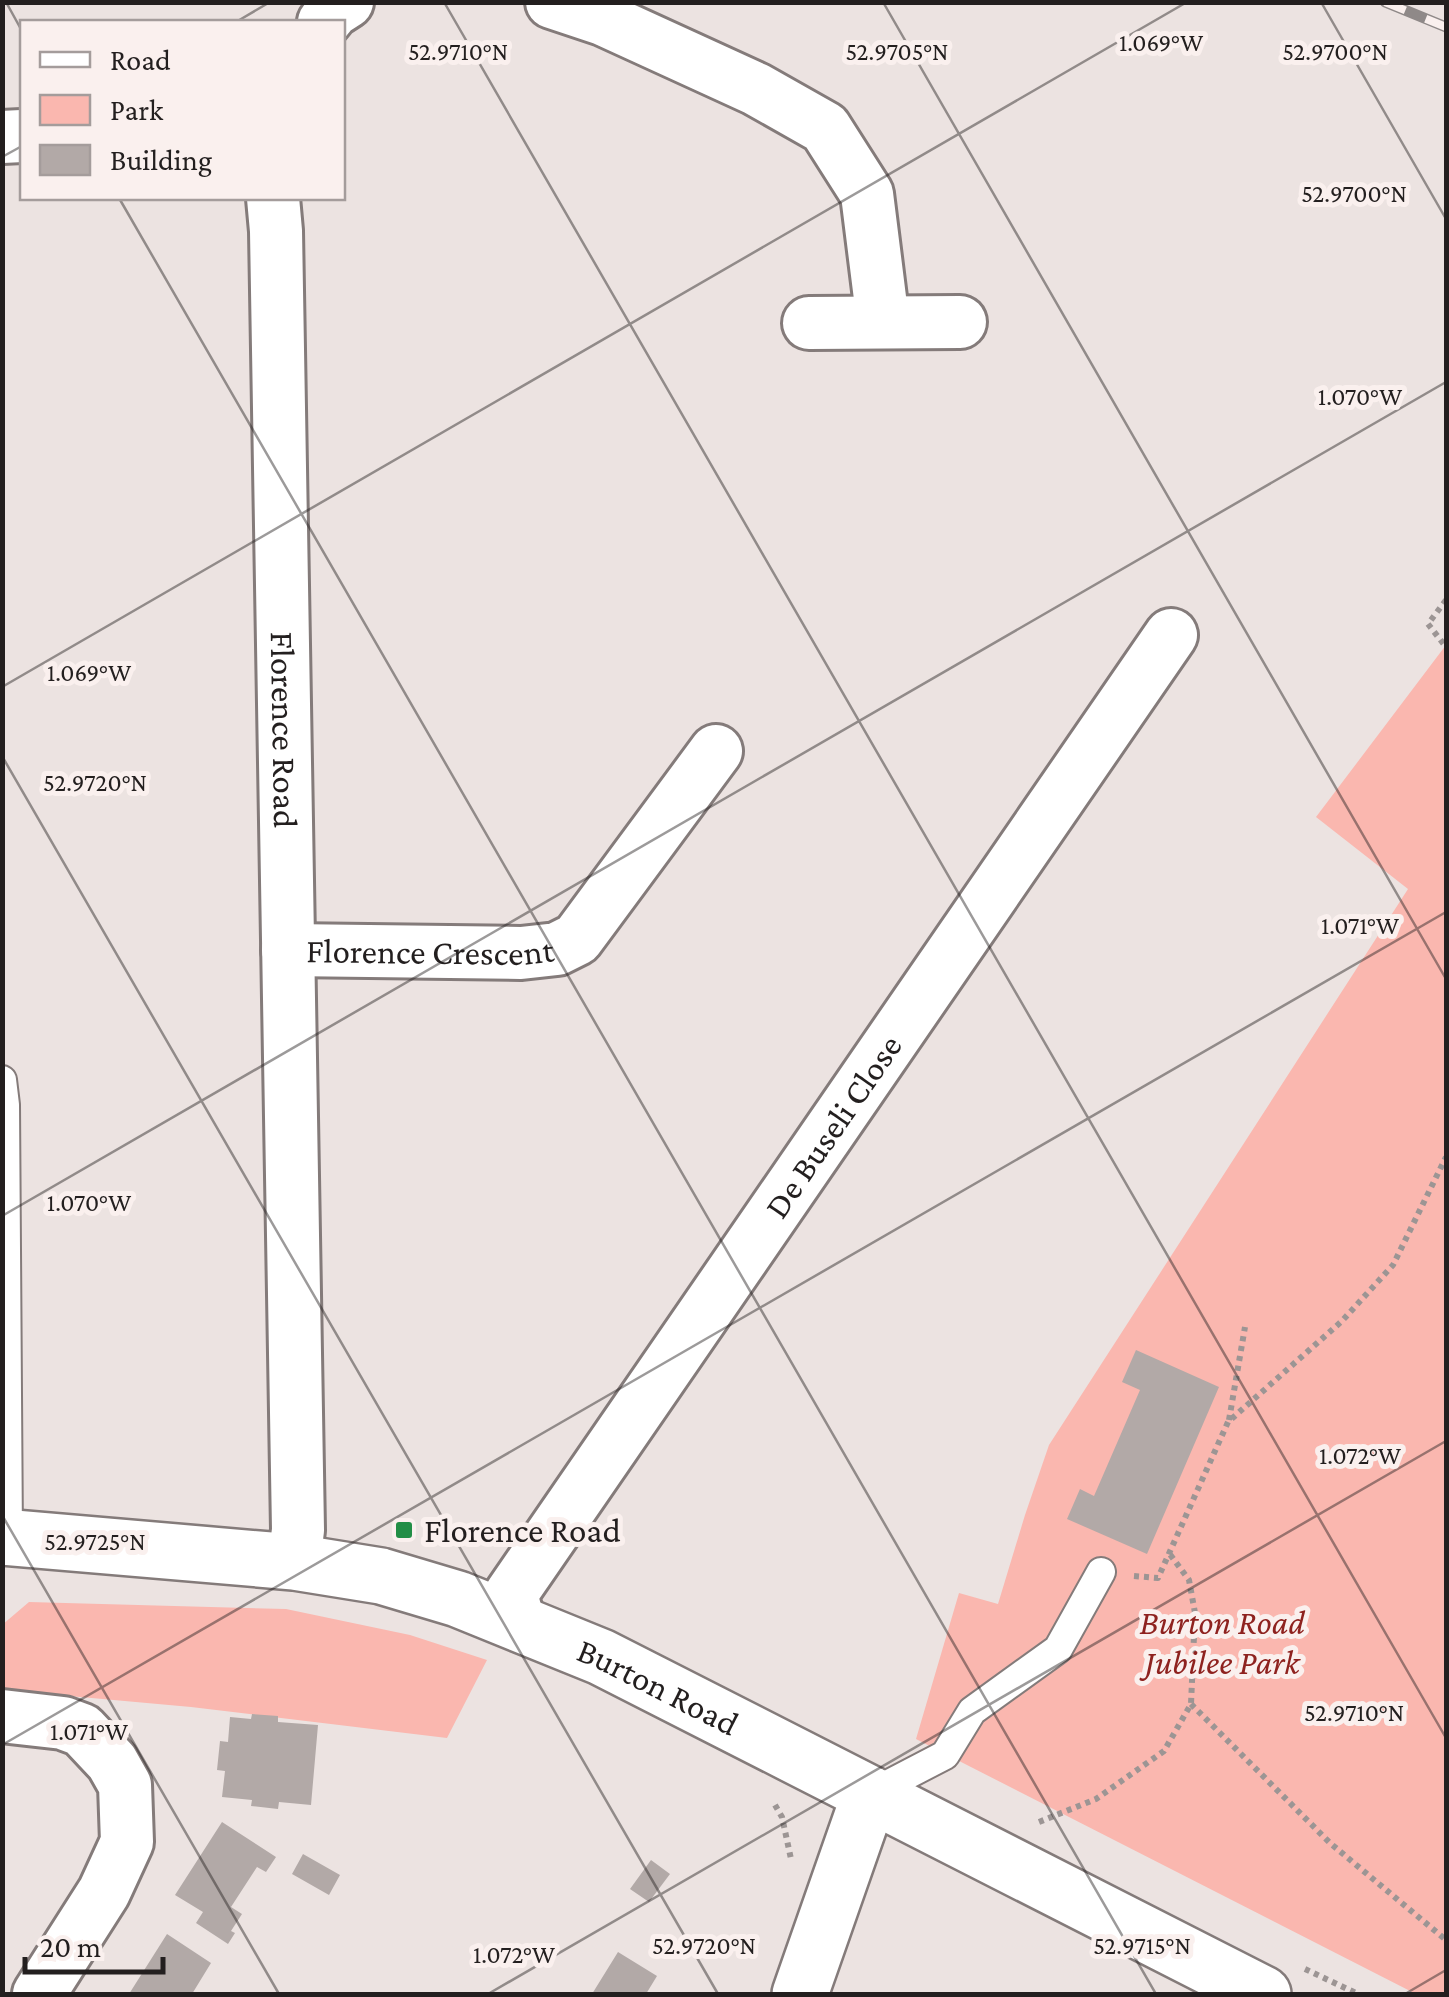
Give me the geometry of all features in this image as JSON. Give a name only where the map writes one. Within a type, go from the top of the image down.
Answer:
[{"type":"street","points":[[326,20],[348,2]]},
{"type":"street","points":[[552,2],[603,19],[756,89],[826,128],[867,194],[882,322]]},
{"type":"street","name":"Florence Road","points":[[274,200],[298,1530],[294,1562]]},
{"type":"street","points":[[808,323],[960,322]]},
{"type":"street","name":"De Buseli Close","points":[[519,1623],[511,1594],[1171,635]]},
{"type":"street","name":"Florence Crescent","points":[[288,950],[521,952],[558,948],[577,939],[716,750]]},
{"type":"street","name":"Burton Road","points":[[5,1537],[294,1562],[382,1576],[458,1600],[602,1657],[1264,1994]]},
{"type":"street","points":[[2,1716],[64,1723],[82,1730],[112,1762],[125,1785],[127,1842],[104,1892],[39,1994]]},
{"type":"street","points":[[800,1994],[870,1794]]},
{"type":"lane","points":[[2,1080],[5,1537]]},
{"type":"lane","points":[[870,1794],[945,1755],[972,1712],[1058,1649],[1101,1572]]},
{"type":"path","points":[[1446,600],[1428,624],[1446,646]]},
{"type":"path","points":[[1228,1422],[1342,1321],[1394,1265],[1446,1156]]},
{"type":"path","points":[[1158,1578],[1228,1422],[1245,1328]]},
{"type":"path","points":[[974,1848],[1096,1800],[1164,1751],[1191,1704],[1195,1613],[1190,1580],[1168,1553]]},
{"type":"path","points":[[1191,1704],[1330,1842],[1446,1940]]},
{"type":"path","points":[[774,1802],[782,1816],[794,1872],[836,1892]]},
{"type":"green space","name":"Burton Road Jubilee Park","points":[[1446,645],[1446,1994],[1416,1994],[916,1739],[959,1593],[998,1604],[1049,1445],[1408,889],[1316,817]]},
{"type":"green space","points":[[29,1602],[286,1609],[410,1635],[487,1660],[447,1738],[191,1707],[3,1690],[2,1625]]},
{"type":"building","points":[[1136,1350],[1219,1387],[1147,1554],[1067,1519],[1080,1489],[1094,1496],[1140,1390],[1122,1382]]},
{"type":"building","points":[[252,1714],[278,1716],[278,1722],[318,1725],[311,1805],[279,1802],[278,1809],[251,1806],[252,1800],[222,1797],[225,1771],[217,1770],[220,1741],[228,1742],[230,1717],[251,1719]]},
{"type":"building","points":[[222,1822],[276,1857],[266,1872],[257,1867],[231,1907],[242,1914],[228,1944],[196,1923],[203,1912],[175,1895]]},
{"type":"building","points":[[303,1854],[340,1875],[329,1895],[292,1874]]},
{"type":"building","points":[[651,1860],[670,1874],[649,1902],[630,1889]]},
{"type":"building","points":[[167,1934],[211,1963],[192,1994],[129,1994]]},
{"type":"building","points":[[618,1952],[657,1976],[646,1994],[592,1994]]},
{"type":"railway","points":[[1385,2],[1446,27]]},
{"type":"place","name":"Florence Road","points":[[404,1530]]}]
